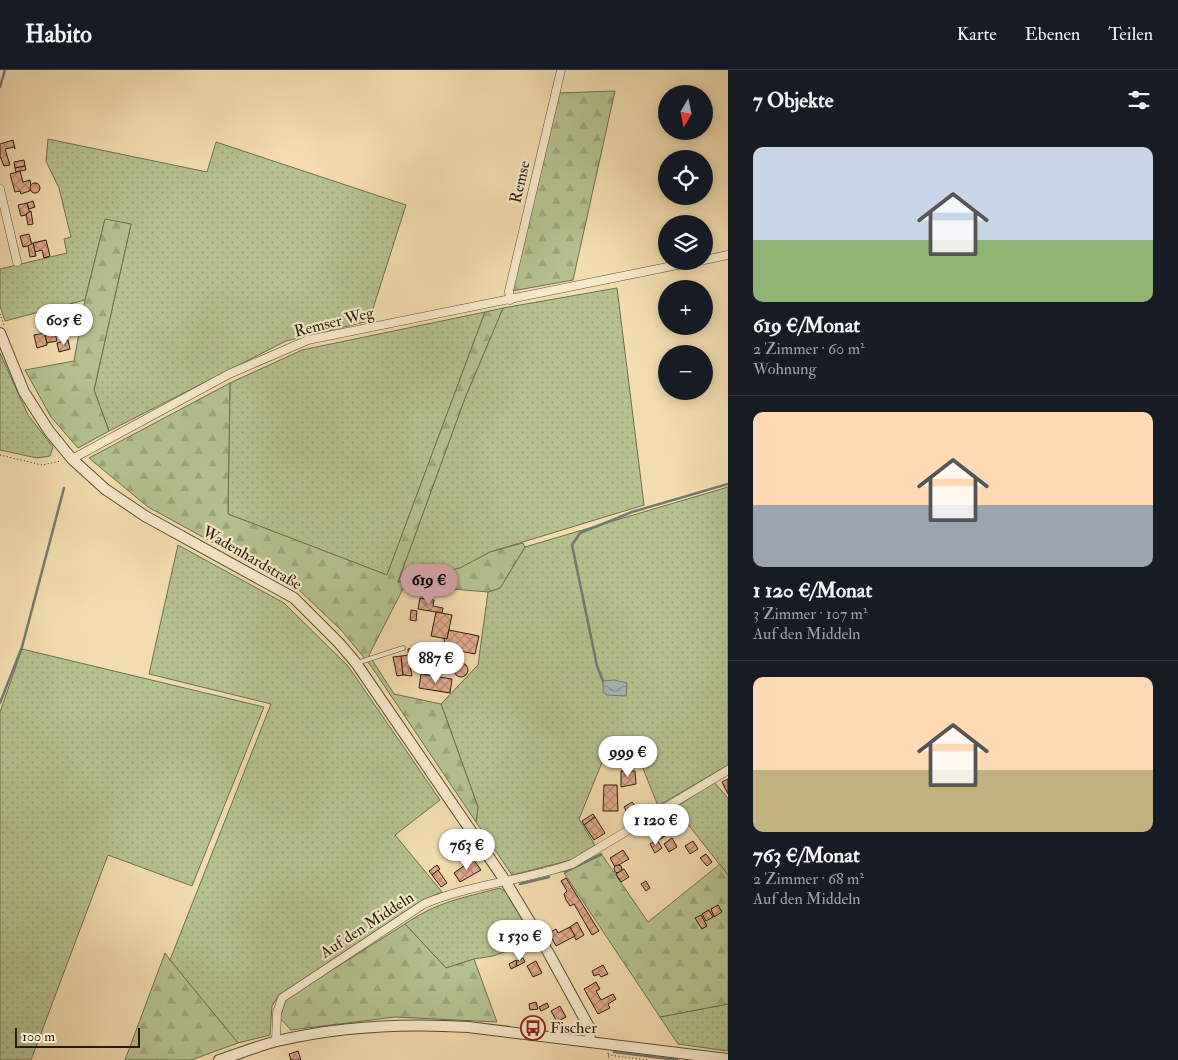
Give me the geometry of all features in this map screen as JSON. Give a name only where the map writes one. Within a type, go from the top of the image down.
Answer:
[{"type":"street","name":"Remse","points":[[510,300],[509,291],[560,70]]},
{"type":"street","points":[[0,188],[17,262]]},
{"type":"street","points":[[713,258],[728,255]]},
{"type":"street","name":"Remser Weg","points":[[72,459],[229,374],[308,340],[658,269]]},
{"type":"street","name":"Wadenhardstraße","points":[[2,330],[24,392],[49,431],[72,459],[105,489],[145,516],[294,598],[356,663],[506,882],[548,952],[588,1027],[590,1042]]},
{"type":"street","name":"Auf den Middeln","points":[[276,1042],[277,1013],[282,998],[424,904],[443,896],[548,872],[572,864],[728,770]]},
{"type":"street","points":[[219,1060],[276,1042],[328,1031],[384,1025],[425,1024],[468,1026],[728,1059]]},
{"type":"lane","points":[[356,663],[403,648]]},
{"type":"path","points":[[0,314],[2,330]]},
{"type":"path","points":[[0,455],[42,465],[72,459]]},
{"type":"path","points":[[609,1060],[608,1055],[649,1060]]},
{"type":"green space","points":[[615,91],[573,280],[512,291],[558,93]]},
{"type":"green space","points":[[48,139],[207,172],[216,142],[406,205],[369,321],[286,341],[109,431],[94,390],[131,224],[105,220],[85,300],[5,321],[0,306],[0,269],[67,253],[64,239],[71,237],[59,188],[46,161]]},
{"type":"green space","points":[[105,219],[131,224],[94,390],[109,431],[78,448],[51,417],[25,370],[74,361],[85,300]]},
{"type":"green space","points":[[617,288],[644,505],[490,552],[461,568],[398,582],[465,398],[503,308]]},
{"type":"green space","points":[[503,308],[465,398],[398,582],[460,568],[490,552],[523,543],[525,547],[500,588],[488,592],[405,585],[369,655],[394,694],[441,704],[478,807],[476,822],[371,666],[341,630],[298,589],[148,507],[89,458],[230,383],[228,514],[387,575],[485,312]]},
{"type":"green space","points":[[485,312],[387,575],[228,514],[230,383],[302,350]]},
{"type":"green space","points":[[0,353],[28,415],[53,447],[50,456],[37,458],[0,450]]},
{"type":"green space","points":[[728,487],[728,765],[658,806],[640,761],[603,760],[579,819],[595,845],[571,860],[512,875],[476,822],[478,807],[441,704],[478,665],[488,592],[500,588],[525,547]]},
{"type":"green space","points":[[178,545],[284,603],[348,666],[440,800],[395,835],[442,892],[423,900],[279,995],[272,1006],[270,1035],[238,1043],[170,960],[271,704],[149,674]]},
{"type":"green space","points":[[22,649],[264,707],[192,886],[108,855],[31,1060],[0,1060],[0,712]]},
{"type":"green space","points":[[714,782],[728,798],[728,875],[675,808]]},
{"type":"green space","points":[[602,855],[648,922],[720,864],[728,875],[728,1004],[660,1017],[564,873]]},
{"type":"green space","points":[[500,888],[506,892],[535,941],[493,956],[474,959],[446,968],[405,924],[439,906]]},
{"type":"green space","points":[[405,924],[446,968],[474,959],[497,1022],[395,1017],[291,1030],[280,1018],[286,999]]},
{"type":"green space","points":[[165,953],[238,1043],[191,1060],[125,1060]]},
{"type":"green space","points":[[728,1004],[728,1051],[678,1044],[660,1017]]},
{"type":"water","points":[[614,680],[627,683],[626,696],[606,695],[603,691],[603,681]]},
{"type":"building","points":[[13,140],[15,149],[14,147],[5,149],[10,165],[4,166],[0,156],[0,144]]},
{"type":"building","points":[[24,160],[25,166],[15,168],[14,162]]},
{"type":"building","points":[[25,166],[26,170],[16,172],[15,168]]},
{"type":"building","points":[[20,171],[23,182],[30,180],[32,190],[21,194],[20,191],[15,192],[10,174]]},
{"type":"building","points":[[33,183],[37,183],[40,188],[37,193],[33,193],[30,190],[30,186]]},
{"type":"building","points":[[33,201],[35,207],[29,209],[27,203]]},
{"type":"building","points":[[27,203],[30,214],[21,216],[18,205]]},
{"type":"building","points":[[31,211],[33,224],[28,225],[26,214]]},
{"type":"building","points":[[29,234],[32,245],[23,247],[20,236]]},
{"type":"building","points":[[46,240],[50,256],[44,258],[42,250],[35,252],[33,243]]},
{"type":"building","points":[[33,243],[36,256],[30,257],[28,246]]},
{"type":"building","points":[[45,333],[47,345],[37,348],[34,335]]},
{"type":"building","points":[[55,333],[57,341],[47,343],[45,335]]},
{"type":"building","points":[[68,340],[70,349],[59,352],[57,343]]},
{"type":"building","points":[[420,598],[434,600],[433,606],[443,608],[442,613],[418,609]]},
{"type":"building","points":[[411,610],[417,611],[416,621],[410,620]]},
{"type":"building","points":[[436,612],[452,615],[447,639],[431,636]]},
{"type":"building","points":[[449,630],[479,636],[475,654],[445,648],[444,638],[447,639]]},
{"type":"building","points":[[425,647],[427,659],[409,661],[408,649]]},
{"type":"building","points":[[434,654],[439,655],[438,663],[433,662]]},
{"type":"building","points":[[409,655],[412,676],[403,675],[401,656]]},
{"type":"building","points":[[401,656],[403,675],[397,676],[393,657]]},
{"type":"building","points":[[461,663],[466,665],[468,670],[466,675],[461,677],[456,675],[454,670],[456,665]]},
{"type":"building","points":[[421,674],[452,679],[450,693],[419,688]]},
{"type":"building","points":[[621,771],[635,771],[636,784],[621,787]]},
{"type":"building","points":[[728,779],[728,794],[722,782]]},
{"type":"building","points":[[604,785],[617,785],[618,811],[603,811]]},
{"type":"building","points":[[632,802],[639,812],[630,817],[624,807]]},
{"type":"building","points":[[593,814],[595,817],[584,825],[582,821]]},
{"type":"building","points":[[595,817],[605,833],[594,840],[584,825]]},
{"type":"building","points":[[673,818],[679,827],[659,840],[653,831]]},
{"type":"building","points":[[672,838],[677,847],[669,852],[664,844]]},
{"type":"building","points":[[657,840],[662,848],[655,853],[650,844]]},
{"type":"building","points":[[693,841],[698,849],[690,854],[685,846]]},
{"type":"building","points":[[623,850],[629,859],[615,867],[610,858]]},
{"type":"building","points":[[706,854],[712,862],[707,866],[700,858]]},
{"type":"building","points":[[473,859],[481,870],[460,882],[454,873]]},
{"type":"building","points":[[437,865],[440,869],[432,875],[429,871]]},
{"type":"building","points":[[618,865],[622,869],[618,873],[614,869]]},
{"type":"building","points":[[624,869],[629,877],[621,882],[616,874]]},
{"type":"building","points":[[438,870],[447,883],[441,887],[432,875]]},
{"type":"building","points":[[566,878],[599,931],[592,935],[574,904],[570,906],[566,900],[564,894],[567,891],[561,881]]},
{"type":"building","points":[[646,881],[650,888],[646,891],[641,884]]},
{"type":"building","points":[[718,905],[722,912],[714,917],[711,909]]},
{"type":"building","points":[[709,910],[713,917],[706,921],[702,914]]},
{"type":"building","points":[[701,915],[707,926],[702,929],[695,918]]},
{"type":"building","points":[[577,922],[584,935],[576,940],[570,927]]},
{"type":"building","points":[[570,927],[575,936],[556,946],[549,933],[556,929],[558,933]]},
{"type":"building","points":[[523,958],[525,962],[517,966],[515,962]]},
{"type":"building","points":[[516,960],[517,966],[511,969],[509,964]]},
{"type":"building","points":[[536,961],[542,973],[533,977],[527,966]]},
{"type":"building","points":[[603,965],[608,974],[601,977],[599,974],[594,976],[592,971]]},
{"type":"building","points":[[596,982],[600,989],[596,991],[601,1000],[613,994],[616,999],[608,1004],[610,1008],[598,1014],[584,989]]},
{"type":"building","points":[[536,1002],[538,1009],[530,1010],[529,1004]]},
{"type":"building","points":[[547,1003],[549,1007],[541,1011],[539,1007]]},
{"type":"building","points":[[560,1006],[566,1017],[557,1022],[551,1011]]},
{"type":"building","points":[[298,1051],[301,1060],[291,1060],[289,1054]]},
{"type":"waterway","points":[[0,87],[5,70]]},
{"type":"waterway","points":[[603,681],[597,666],[572,545],[580,533],[632,512],[728,484]]},
{"type":"waterway","points":[[0,703],[22,647],[64,488]]},
{"type":"waterway","points":[[565,872],[601,854]]},
{"type":"waterway","points":[[520,884],[549,877]]},
{"type":"waterway","points":[[614,1052],[677,1060]]},
{"type":"place","name":"Fischer","points":[[533,1028]]}]
